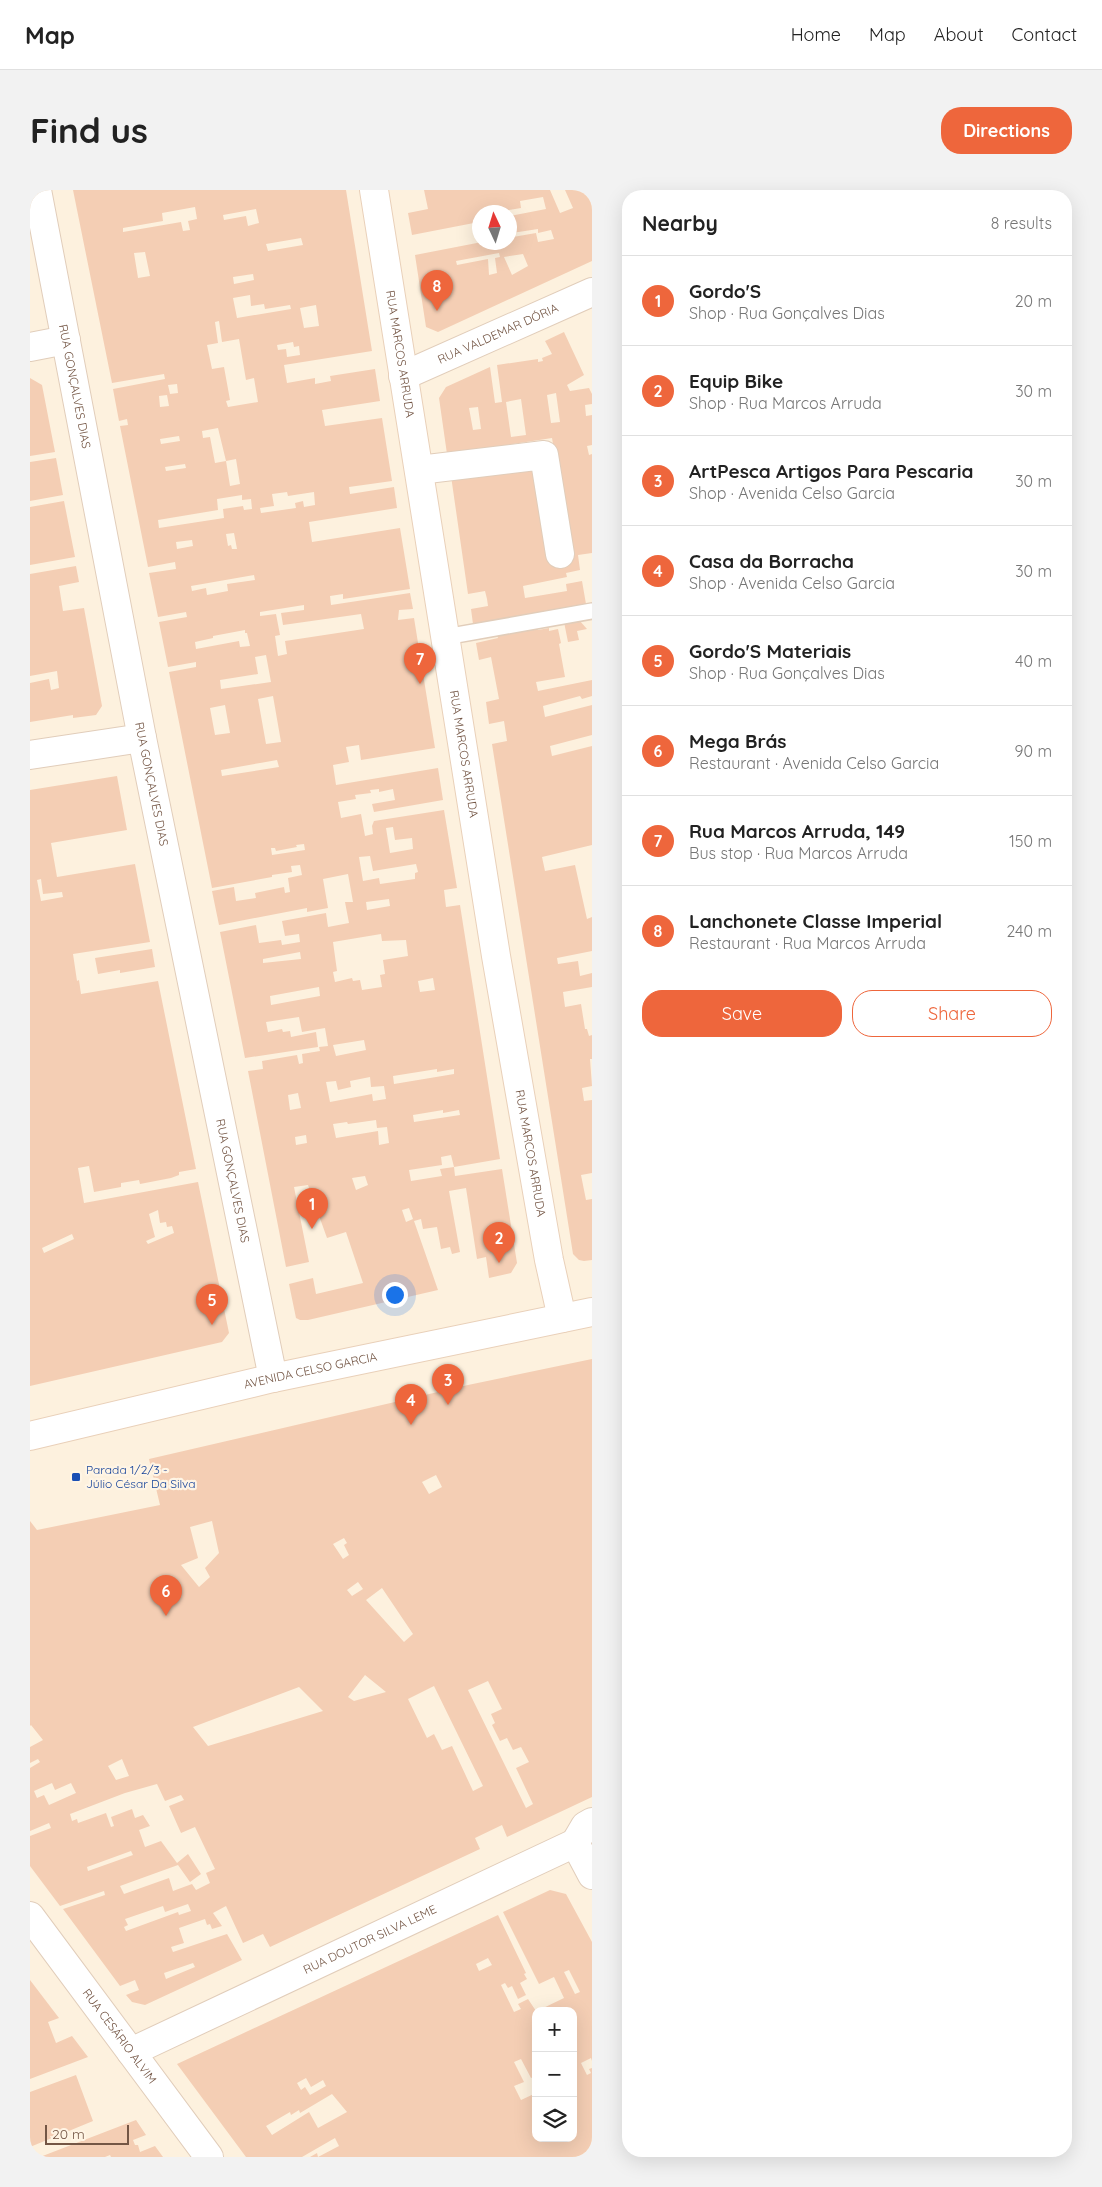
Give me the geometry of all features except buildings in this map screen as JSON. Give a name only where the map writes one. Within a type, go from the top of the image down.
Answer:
[{"type":"street","name":"RUA GONÇALVES DIAS","points":[[37,190],[142,738],[273,1378]]},
{"type":"street","name":"RUA MARCOS ARRUDA","points":[[374,190],[496,956],[549,1260],[562,1318]]},
{"type":"street","name":"RUA VALDEMAR DÓRIA","points":[[403,376],[592,292]]},
{"type":"street","points":[[30,347],[66,340]]},
{"type":"street","points":[[419,470],[544,455],[560,554]]},
{"type":"street","points":[[30,755],[142,738]]},
{"type":"street","name":"AVENIDA CELSO GARCIA","points":[[30,1436],[273,1378],[592,1312]]},
{"type":"street","points":[[592,1822],[585,1826],[575,1843],[592,1875]]},
{"type":"street","name":"RUA DOUTOR SILVA LEME","points":[[131,2052],[575,1843]]},
{"type":"street","name":"RUA CESÁRIO ALVIM","points":[[30,1916],[209,2157]]},
{"type":"lane","points":[[445,637],[592,611]]},
{"type":"place","name":"Lanchonete Classe Imperial","points":[[437,311]]},
{"type":"place","name":"Rua Marcos Arruda, 149","points":[[420,684]]},
{"type":"place","name":"Gordo'S","points":[[312,1229]]},
{"type":"place","name":"Equip Bike","points":[[499,1263]]},
{"type":"place","name":"Gordo'S Materiais","points":[[212,1325]]},
{"type":"place","name":"ArtPesca Artigos Para Pescaria","points":[[448,1405]]},
{"type":"place","name":"Casa da Borracha","points":[[411,1425]]},
{"type":"place","name":"Parada 1/2/3 - Júlio César Da Silva","points":[[76,1477]]},
{"type":"place","name":"Mega Brás","points":[[166,1616]]}]
